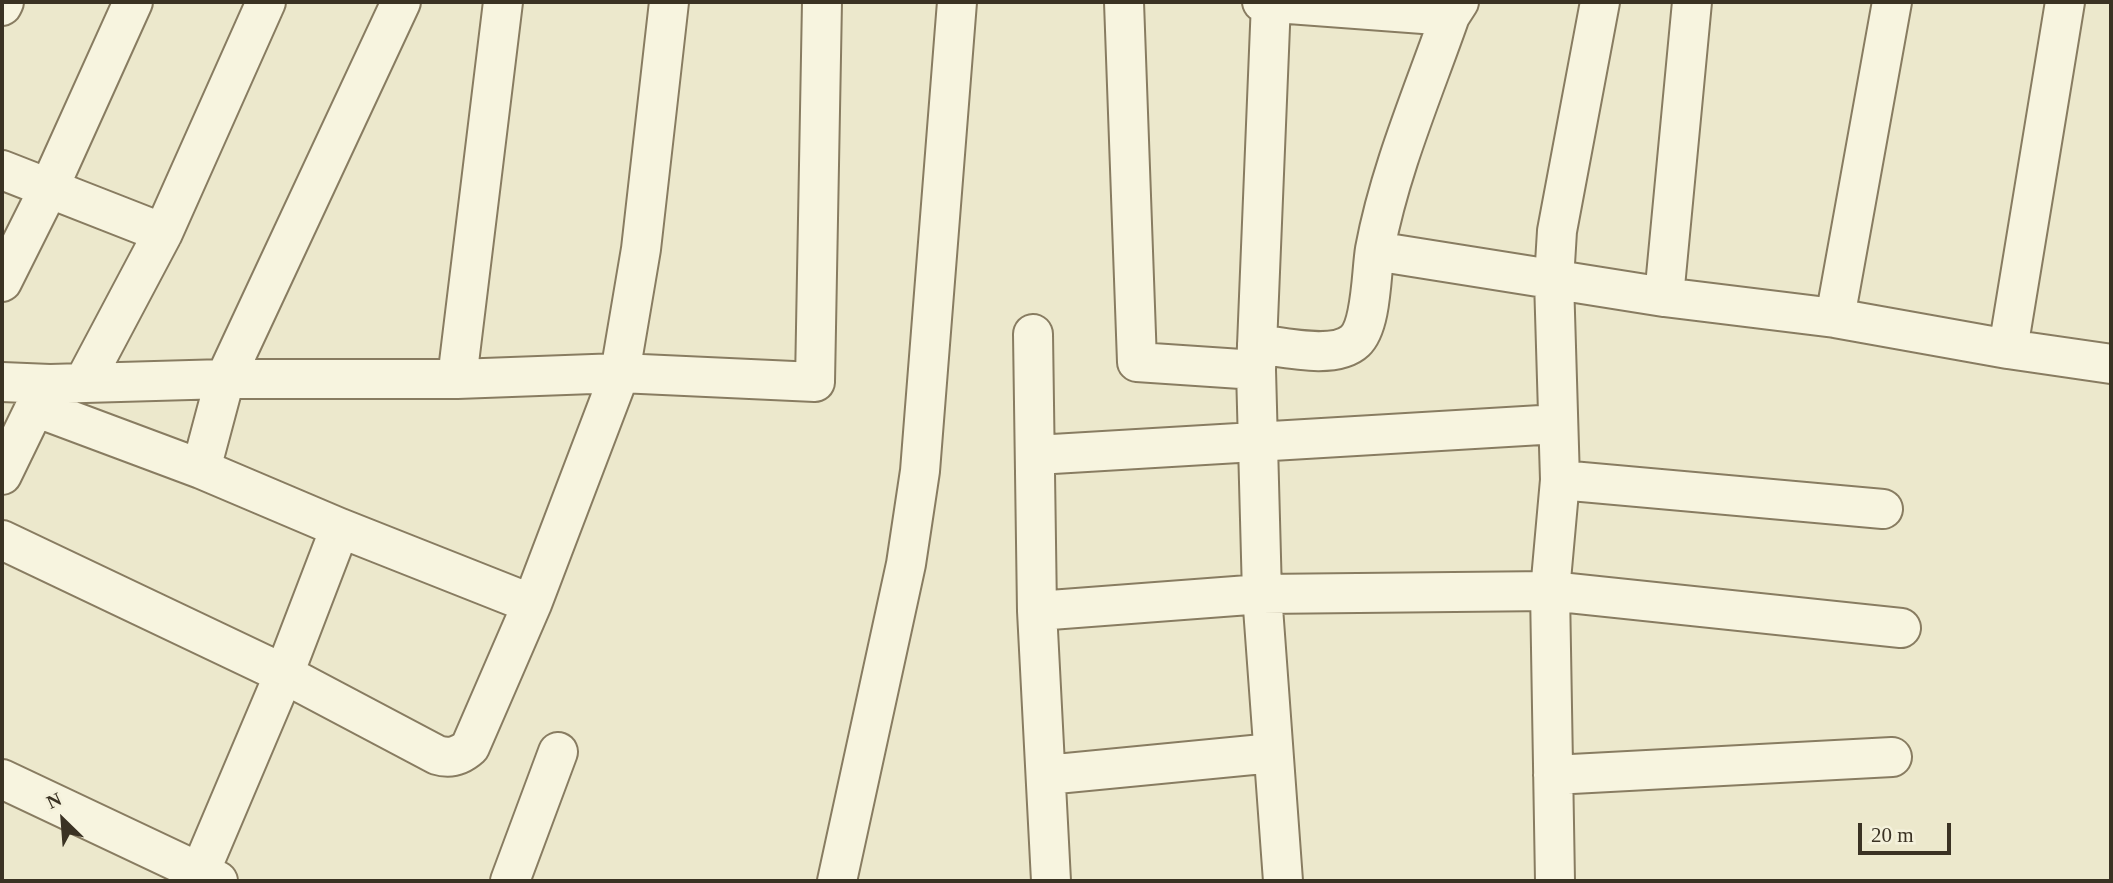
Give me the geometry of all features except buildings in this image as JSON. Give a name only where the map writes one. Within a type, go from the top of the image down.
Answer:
[{"type":"street","points":[[2,282],[49,188],[133,2]]},
{"type":"street","points":[[2,475],[163,233],[266,2]]},
{"type":"street","points":[[201,469],[225,379],[401,2]]},
{"type":"street","points":[[457,379],[503,2]]},
{"type":"street","points":[[2,540],[284,674],[437,755],[445,757],[463,753],[470,747],[532,604],[620,373],[641,249],[669,2]]},
{"type":"street","points":[[2,382],[56,391],[225,379],[457,379],[620,373],[815,382],[822,2]]},
{"type":"street","points":[[837,881],[906,564],[920,471],[957,2]]},
{"type":"street","points":[[1124,2],[1137,362],[1256,357],[1343,349],[1355,341],[1364,330],[1375,251],[1390,186],[1455,9],[1262,2]]},
{"type":"street","points":[[1271,2],[1256,357],[1262,594],[1283,881]]},
{"type":"street","points":[[1555,881],[1550,591],[1560,480],[1555,280],[1557,231],[1600,2]]},
{"type":"street","points":[[1664,297],[1692,2]]},
{"type":"street","points":[[1835,318],[1892,2]]},
{"type":"street","points":[[2008,349],[2065,2]]},
{"type":"street","points":[[2,170],[163,233]]},
{"type":"street","points":[[1375,251],[1664,297],[1835,318],[2008,349],[2111,363]]},
{"type":"street","points":[[1033,334],[1037,611],[1051,881]]},
{"type":"street","points":[[56,391],[201,469],[340,528],[532,604]]},
{"type":"street","points":[[1036,455],[1558,424]]},
{"type":"street","points":[[1560,480],[1883,509]]},
{"type":"street","points":[[2,779],[209,877],[340,528]]},
{"type":"street","points":[[1037,611],[1262,594],[1550,591],[1901,628]]},
{"type":"street","points":[[510,881],[558,752]]},
{"type":"street","points":[[1045,775],[1273,753]]},
{"type":"street","points":[[1553,775],[1892,757]]}]
